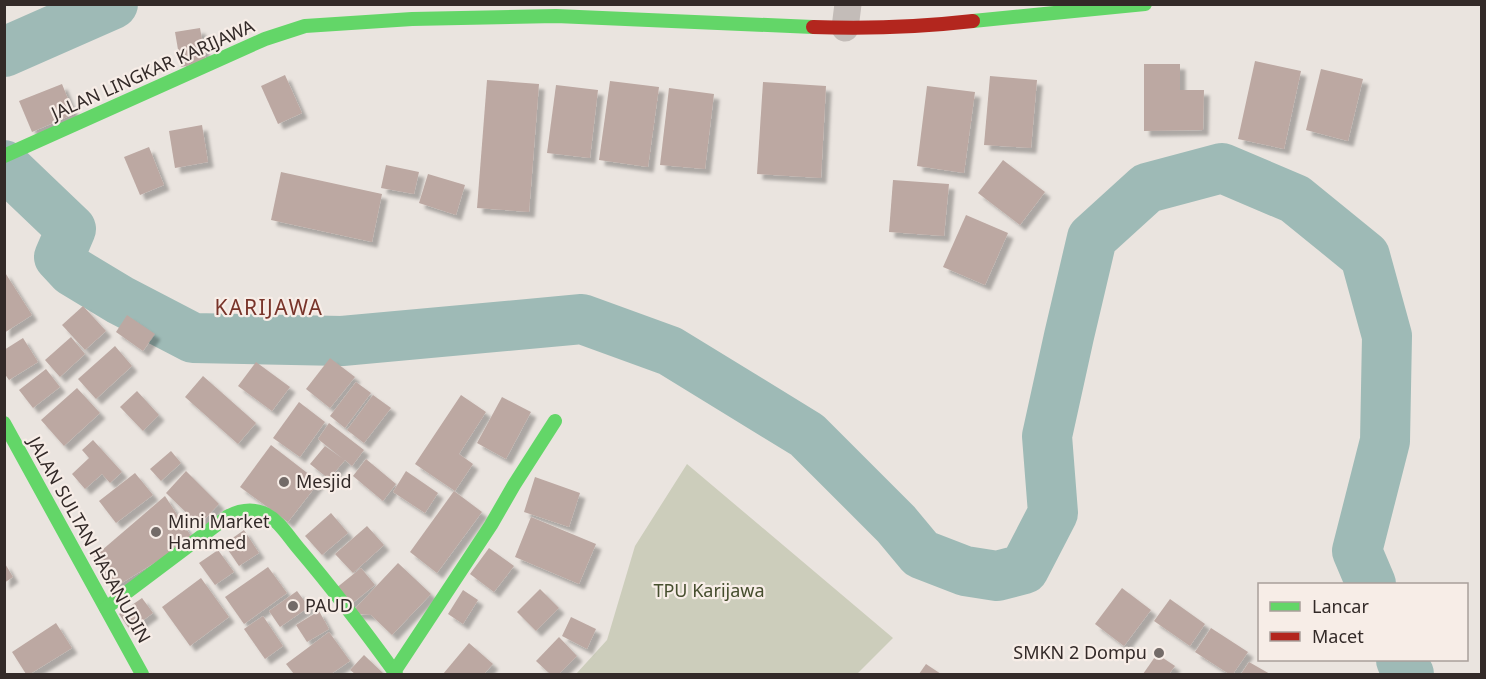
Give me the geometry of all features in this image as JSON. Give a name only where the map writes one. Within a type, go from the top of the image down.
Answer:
[{"type":"main road","name":"JALAN LINGKAR KARIJAWA","points":[[4,156],[305,21],[730,14],[846,16],[927,26],[1145,4]]},
{"type":"main road","points":[[106,608],[231,513],[253,511],[272,519],[294,543],[328,582],[395,673],[555,421]]},
{"type":"main road","name":"JALAN SULTAN HASANUDIN","points":[[4,423],[142,675]]},
{"type":"green space","name":"TPU Karijawa","points":[[687,464],[893,638],[857,674],[576,674],[607,640],[635,546]]},
{"type":"building","points":[[200,28],[206,62],[181,67],[175,32]]},
{"type":"building","points":[[1255,61],[1301,71],[1284,149],[1238,139]]},
{"type":"building","points":[[1144,64],[1180,64],[1180,90],[1204,90],[1203,130],[1144,131]]},
{"type":"building","points":[[1321,69],[1363,79],[1348,141],[1306,130]]},
{"type":"building","points":[[285,75],[302,113],[278,124],[261,86]]},
{"type":"building","points":[[990,76],[1037,80],[1031,148],[984,145]]},
{"type":"building","points":[[487,80],[539,84],[529,212],[477,208]]},
{"type":"building","points":[[610,81],[659,87],[648,167],[599,160]]},
{"type":"building","points":[[763,82],[826,86],[821,178],[757,174]]},
{"type":"building","points":[[62,84],[74,114],[32,132],[19,101]]},
{"type":"building","points":[[556,85],[598,90],[590,158],[547,153]]},
{"type":"building","points":[[927,86],[975,92],[964,173],[917,166]]},
{"type":"building","points":[[669,88],[714,94],[705,169],[660,165]]},
{"type":"building","points":[[202,125],[208,162],[175,168],[169,131]]},
{"type":"building","points":[[149,147],[164,185],[140,195],[124,157]]},
{"type":"building","points":[[1003,160],[1045,192],[1020,225],[978,193]]},
{"type":"building","points":[[386,165],[419,172],[414,194],[381,188]]},
{"type":"building","points":[[281,172],[382,194],[372,242],[271,220]]},
{"type":"building","points":[[428,174],[465,185],[456,215],[419,203]]},
{"type":"building","points":[[893,180],[949,184],[944,236],[889,232]]},
{"type":"building","points":[[966,215],[1008,233],[985,285],[943,267]]},
{"type":"building","points":[[4,271],[32,315],[4,333]]},
{"type":"building","points":[[83,306],[106,331],[85,350],[62,325]]},
{"type":"building","points":[[127,315],[155,334],[143,351],[116,332]]},
{"type":"building","points":[[71,337],[85,354],[60,377],[45,360]]},
{"type":"building","points":[[23,338],[38,362],[9,380],[4,373],[4,350]]},
{"type":"building","points":[[115,346],[132,366],[96,399],[78,379]]},
{"type":"building","points":[[330,358],[355,377],[330,408],[306,389]]},
{"type":"building","points":[[256,362],[290,387],[272,411],[238,386]]},
{"type":"building","points":[[46,369],[60,387],[33,408],[19,390]]},
{"type":"building","points":[[203,376],[256,423],[238,444],[185,397]]},
{"type":"building","points":[[356,382],[371,393],[345,428],[330,416]]},
{"type":"building","points":[[77,388],[100,413],[64,446],[41,420]]},
{"type":"building","points":[[137,391],[159,415],[143,431],[120,407]]},
{"type":"building","points":[[373,395],[391,408],[364,443],[347,430]]},
{"type":"building","points":[[461,395],[486,412],[459,454],[473,464],[455,491],[415,464]]},
{"type":"building","points":[[502,397],[531,412],[506,459],[477,443]]},
{"type":"building","points":[[299,402],[325,422],[300,457],[273,438]]},
{"type":"building","points":[[329,423],[364,450],[352,466],[345,460],[329,479],[310,464],[325,446],[343,459],[318,439]]},
{"type":"building","points":[[93,440],[122,472],[110,483],[102,474],[85,489],[72,474],[89,458],[82,450]]},
{"type":"building","points":[[271,445],[319,482],[288,522],[240,487]]},
{"type":"building","points":[[171,451],[181,463],[161,481],[150,469]]},
{"type":"building","points":[[366,459],[396,484],[383,501],[353,476]]},
{"type":"building","points":[[186,471],[219,504],[199,525],[166,493]]},
{"type":"building","points":[[406,471],[438,493],[425,513],[393,492]]},
{"type":"building","points":[[135,473],[153,495],[116,523],[99,501]]},
{"type":"building","points":[[535,477],[580,493],[569,527],[524,512]]},
{"type":"building","points":[[454,491],[482,512],[437,573],[410,552]]},
{"type":"building","points":[[165,496],[193,539],[112,589],[94,557]]},
{"type":"building","points":[[331,513],[348,533],[322,555],[305,536]]},
{"type":"building","points":[[531,517],[596,544],[579,584],[515,557]]},
{"type":"building","points":[[367,526],[384,545],[353,573],[335,554]]},
{"type":"building","points":[[244,530],[259,553],[239,566],[224,544]]},
{"type":"building","points":[[489,548],[514,566],[494,592],[470,574]]},
{"type":"building","points":[[218,550],[234,572],[215,585],[199,563]]},
{"type":"building","points":[[4,562],[13,577],[4,583]]},
{"type":"building","points":[[398,563],[431,594],[392,635],[371,615],[351,613]]},
{"type":"building","points":[[268,567],[287,593],[244,624],[225,597]]},
{"type":"building","points":[[361,568],[375,585],[349,606],[335,589]]},
{"type":"building","points":[[201,578],[229,617],[190,646],[162,607]]},
{"type":"building","points":[[1122,588],[1151,610],[1124,646],[1095,624]]},
{"type":"building","points":[[540,589],[559,608],[536,631],[517,612]]},
{"type":"building","points":[[463,590],[478,600],[463,624],[448,614]]},
{"type":"building","points":[[297,591],[309,607],[280,627],[269,611]]},
{"type":"building","points":[[142,598],[153,613],[130,630],[119,614]]},
{"type":"building","points":[[1170,599],[1205,624],[1190,646],[1154,621]]},
{"type":"building","points":[[319,611],[329,629],[307,642],[296,625]]},
{"type":"building","points":[[263,616],[283,646],[265,659],[244,629]]},
{"type":"building","points":[[571,617],[596,629],[587,649],[562,636]]},
{"type":"building","points":[[56,623],[72,648],[30,674],[26,674],[12,652]]},
{"type":"building","points":[[1211,628],[1248,652],[1233,674],[1229,674],[1195,652]]},
{"type":"building","points":[[329,632],[350,661],[331,674],[294,674],[286,664]]},
{"type":"building","points":[[559,637],[577,656],[559,674],[550,674],[536,661]]},
{"type":"building","points":[[469,643],[493,664],[484,674],[443,674]]},
{"type":"building","points":[[1157,654],[1175,666],[1169,674],[1143,674]]},
{"type":"building","points":[[364,655],[384,674],[355,674],[350,670]]},
{"type":"building","points":[[1249,662],[1270,674],[1241,674]]},
{"type":"building","points":[[926,664],[941,674],[919,674]]},
{"type":"waterway","points":[[4,52],[113,4]]},
{"type":"waterway","points":[[4,165],[71,229],[59,257],[72,271],[120,300],[193,338],[342,341],[582,319],[670,351],[807,435],[896,524],[921,554],[965,571],[997,576],[1024,569],[1053,513],[1047,436],[1092,238],[1147,188],[1222,168],[1295,199],[1365,256],[1387,336],[1385,441],[1357,551],[1371,583]]},
{"type":"waterway","points":[[1401,661],[1409,674]]},
{"type":"traffic: fast","points":[[973,21],[1145,4]]},
{"type":"traffic: fast","points":[[4,156],[265,39],[305,26],[412,19],[556,16],[813,27]]},
{"type":"traffic: fast","points":[[394,672],[491,525],[555,421]]},
{"type":"traffic: fast","points":[[4,423],[142,674]]},
{"type":"traffic: fast","points":[[106,608],[227,517],[244,511],[258,511],[273,519],[282,528],[349,610],[396,674]]},
{"type":"traffic: jam","points":[[813,27],[893,27],[973,21]]},
{"type":"place","name":"Mesjid","points":[[284,482]]},
{"type":"place","name":"Mini Market Hammed","points":[[156,532]]},
{"type":"place","name":"PAUD","points":[[293,606]]},
{"type":"place","name":"SMKN 2 Dompu","points":[[1159,653]]},
{"type":"district","name":"KARIJAWA","points":[[269,308]]}]
